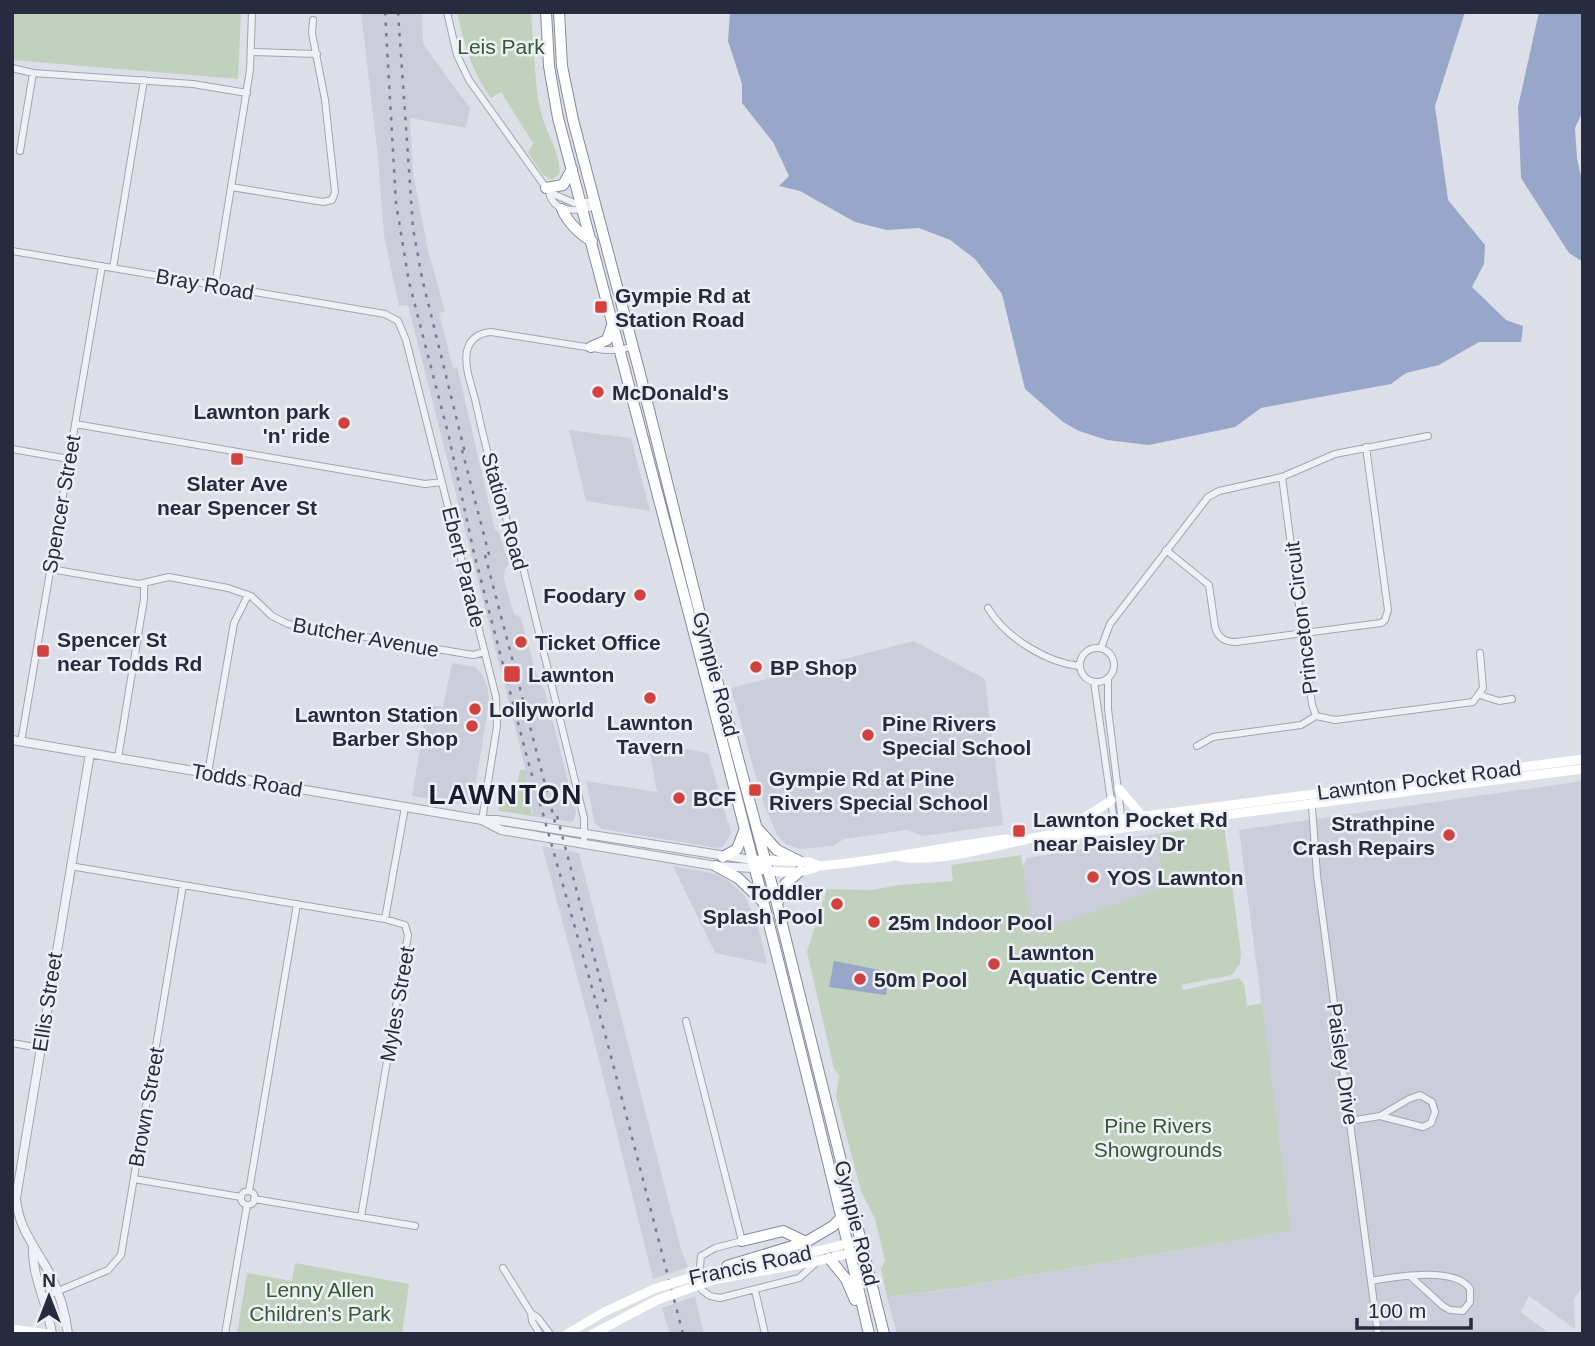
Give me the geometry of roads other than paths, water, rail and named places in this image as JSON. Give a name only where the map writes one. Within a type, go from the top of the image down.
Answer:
[{"type":"highway","name":"Gympie Road","points":[[546,12],[552,90],[753,864],[869,1334]]},
{"type":"highway","name":"Gympie Road","points":[[559,12],[564,82],[709,650],[777,904],[884,1334]]},
{"type":"highway","points":[[547,190],[563,185],[572,169]]},
{"type":"highway","points":[[562,209],[582,237],[592,241]]},
{"type":"highway","points":[[591,348],[607,340],[613,322]]},
{"type":"highway","points":[[756,827],[777,850],[801,867],[785,884],[777,904]]},
{"type":"highway","points":[[744,831],[735,851],[720,862],[762,901]]},
{"type":"highway","points":[[727,1266],[806,1242],[833,1226],[842,1217]]},
{"type":"highway","points":[[742,1241],[783,1231],[806,1242]]},
{"type":"highway","points":[[823,1260],[846,1279],[857,1307],[864,1313]]},
{"type":"main road","name":"Lawnton Pocket Road","points":[[767,866],[819,866],[960,853],[1119,824],[1583,759]]},
{"type":"main road","name":"Lawnton Pocket Road","points":[[1049,835],[1077,827],[1119,824],[1142,816],[1583,769]]},
{"type":"main road","points":[[1119,789],[1142,816]]},
{"type":"main road","points":[[1077,827],[1081,819],[1111,800]]},
{"type":"main road","name":"Todds Road","points":[[753,864],[767,866]]},
{"type":"main road","name":"Francis Road","points":[[593,1334],[727,1266],[862,1245]]},
{"type":"main road","name":"Francis Road","points":[[567,1334],[604,1312],[654,1289],[712,1275],[823,1260],[849,1248]]},
{"type":"main road","points":[[12,1329],[50,1334]]},
{"type":"street","points":[[215,286],[247,93],[252,12]]},
{"type":"street","points":[[447,12],[457,55],[469,80],[547,190],[550,199],[562,209],[595,203]]},
{"type":"street","points":[[231,187],[323,202],[332,200],[335,192],[327,113],[312,33],[313,20]]},
{"type":"street","points":[[251,52],[317,54]]},
{"type":"street","points":[[12,68],[33,73],[193,84],[247,93]]},
{"type":"street","points":[[20,151],[33,73]]},
{"type":"street","points":[[113,268],[144,80]]},
{"type":"street","points":[[547,190],[582,206]]},
{"type":"street","name":"Bray Road","points":[[12,251],[385,314],[396,319]]},
{"type":"street","name":"Spencer Street","points":[[17,741],[50,569],[102,266]]},
{"type":"street","name":"Ebert Parade","points":[[396,319],[402,326],[406,340],[496,697],[498,716],[482,820]]},
{"type":"street","name":"Station Road","points":[[584,839],[584,818],[527,586],[484,437],[467,359],[471,342],[478,335],[491,332],[591,348],[620,350],[633,346]]},
{"type":"street","points":[[75,424],[425,484],[442,482]]},
{"type":"street","points":[[1101,648],[1110,624],[1208,496],[1219,491],[1282,477],[1335,454],[1428,436]]},
{"type":"street","points":[[1166,550],[1209,585],[1214,627],[1225,641],[1236,642],[1376,625],[1385,620],[1387,615],[1366,447]]},
{"type":"street","points":[[12,449],[69,458]]},
{"type":"street","name":"Princeton Circuit","points":[[1282,477],[1312,704],[1316,716],[1328,720],[1361,717],[1468,703],[1480,695]]},
{"type":"street","name":"Butcher Avenue","points":[[50,569],[144,584],[169,577],[228,588],[248,595],[278,620],[293,625],[470,655],[485,652]]},
{"type":"street","points":[[118,758],[144,599],[144,584]]},
{"type":"street","points":[[208,774],[234,623],[248,595]]},
{"type":"street","points":[[989,608],[1002,627],[1047,657],[1060,663],[1080,666]]},
{"type":"street","points":[[1092,649],[1106,650],[1113,658],[1114,669],[1108,678],[1108,709],[1119,789],[1119,824],[1111,800],[1094,682],[1083,674],[1080,666],[1084,653],[1092,649]]},
{"type":"street","points":[[1480,653],[1483,684],[1480,695],[1499,701],[1512,699]]},
{"type":"street","points":[[1094,682],[1108,678]]},
{"type":"street","points":[[1197,746],[1213,737],[1301,725],[1316,716]]},
{"type":"street","name":"Todds Road","points":[[17,741],[482,820],[496,829],[584,839],[720,862],[753,864]]},
{"type":"street","name":"Ellis Street","points":[[68,1334],[57,1293],[43,1261],[19,1221],[16,1198],[90,753]]},
{"type":"street","name":"Paisley Drive","points":[[1312,799],[1317,875],[1378,1334]]},
{"type":"street","name":"Myles Street","points":[[360,1217],[408,935],[405,925],[385,919],[404,807]]},
{"type":"street","points":[[70,866],[385,919]]},
{"type":"street","name":"Brown Street","points":[[57,1293],[101,1274],[117,1262],[122,1247],[183,885]]},
{"type":"street","points":[[249,1191],[297,904]]},
{"type":"street","points":[[686,1021],[742,1241],[715,1248],[701,1256],[699,1276],[702,1290],[710,1296],[720,1298],[755,1290],[799,1278],[823,1260]]},
{"type":"street","points":[[12,1043],[40,1048]]},
{"type":"street","points":[[1350,1121],[1380,1116],[1409,1099],[1420,1096],[1432,1102],[1435,1112],[1431,1123],[1423,1128],[1380,1116]]},
{"type":"street","points":[[134,1179],[241,1197]]},
{"type":"street","points":[[241,1197],[249,1191]]},
{"type":"street","points":[[247,1205],[253,1203],[254,1199],[253,1193],[249,1191]]},
{"type":"street","points":[[241,1197],[247,1205]]},
{"type":"street","points":[[254,1199],[415,1226]]},
{"type":"street","points":[[225,1334],[247,1205]]},
{"type":"street","name":"Ellis Street","points":[[33,1248],[32,1266],[44,1297],[50,1334]]},
{"type":"street","points":[[503,1268],[531,1313],[540,1334]]},
{"type":"street","points":[[1371,1281],[1410,1276],[1460,1279],[1470,1289],[1470,1302],[1463,1311],[1450,1310],[1410,1276]]},
{"type":"street","points":[[755,1290],[765,1334]]},
{"type":"street","points":[[44,1297],[57,1293]]},
{"type":"street","points":[[531,1313],[550,1334]]},
{"type":"water","points":[[730,12],[1465,12],[1435,106],[1448,200],[1485,245],[1484,264],[1472,287],[1506,320],[1523,326],[1521,342],[1479,342],[1439,365],[1406,373],[1391,384],[1261,408],[1235,427],[1149,445],[1107,440],[1079,431],[1063,422],[1025,389],[1002,294],[975,259],[950,240],[919,228],[887,230],[855,222],[800,191],[779,186],[789,176],[773,142],[742,103],[742,84],[728,41]]},
{"type":"water","points":[[1539,12],[1583,12],[1583,111],[1575,128],[1577,158],[1583,186],[1583,262],[1569,253],[1521,178],[1518,107]]},
{"type":"water","name":"50m Pool","points":[[834,961],[890,972],[886,995],[829,987]]},
{"type":"railway","points":[[385,12],[396,203],[409,282],[449,437],[474,553],[528,761],[607,1041],[683,1334]]},
{"type":"railway","points":[[398,12],[413,228],[422,278],[466,457]]},
{"type":"railway","points":[[462,450],[491,562]]},
{"type":"railway","points":[[485,555],[556,826]]},
{"type":"railway","points":[[557,816],[606,1002]]},
{"type":"place","name":"Gympie Rd at Station Road","points":[[601,307]]},
{"type":"place","name":"McDonald's","points":[[598,392]]},
{"type":"place","name":"Lawnton park 'n' ride","points":[[344,423]]},
{"type":"place","name":"Slater Ave near Spencer St","points":[[237,459]]},
{"type":"place","name":"Foodary","points":[[640,595]]},
{"type":"place","name":"Ticket Office","points":[[521,642]]},
{"type":"place","name":"Spencer St near Todds Rd","points":[[43,651]]},
{"type":"place","name":"BP Shop","points":[[756,667]]},
{"type":"place","name":"Lawnton","points":[[512,674]]},
{"type":"place","name":"Lawnton Tavern","points":[[650,698]]},
{"type":"place","name":"Lollyworld","points":[[475,709]]},
{"type":"place","name":"Lawnton Station Barber Shop","points":[[472,726]]},
{"type":"place","name":"Pine Rivers Special School","points":[[868,735]]},
{"type":"place","name":"Gympie Rd at Pine Rivers Special School","points":[[755,790]]},
{"type":"place","name":"BCF","points":[[679,798]]},
{"type":"place","name":"Lawnton Pocket Rd near Paisley Dr","points":[[1019,831]]},
{"type":"place","name":"Strathpine Crash Repairs","points":[[1449,835]]},
{"type":"place","name":"YOS Lawnton","points":[[1093,877]]},
{"type":"place","name":"Toddler Splash Pool","points":[[837,904]]},
{"type":"place","name":"25m Indoor Pool","points":[[874,922]]},
{"type":"place","name":"Lawnton Aquatic Centre","points":[[994,964]]},
{"type":"place","name":"50m Pool","points":[[860,979]]},
{"type":"district","name":"LAWNTON","points":[[506,794]]},
{"type":"park label","name":"Leis Park","points":[[501,46]]},
{"type":"park label","name":"Pine Rivers Showgrounds","points":[[1158,1137]]},
{"type":"park label","name":"Lenny Allen Children's Park","points":[[320,1301]]}]
